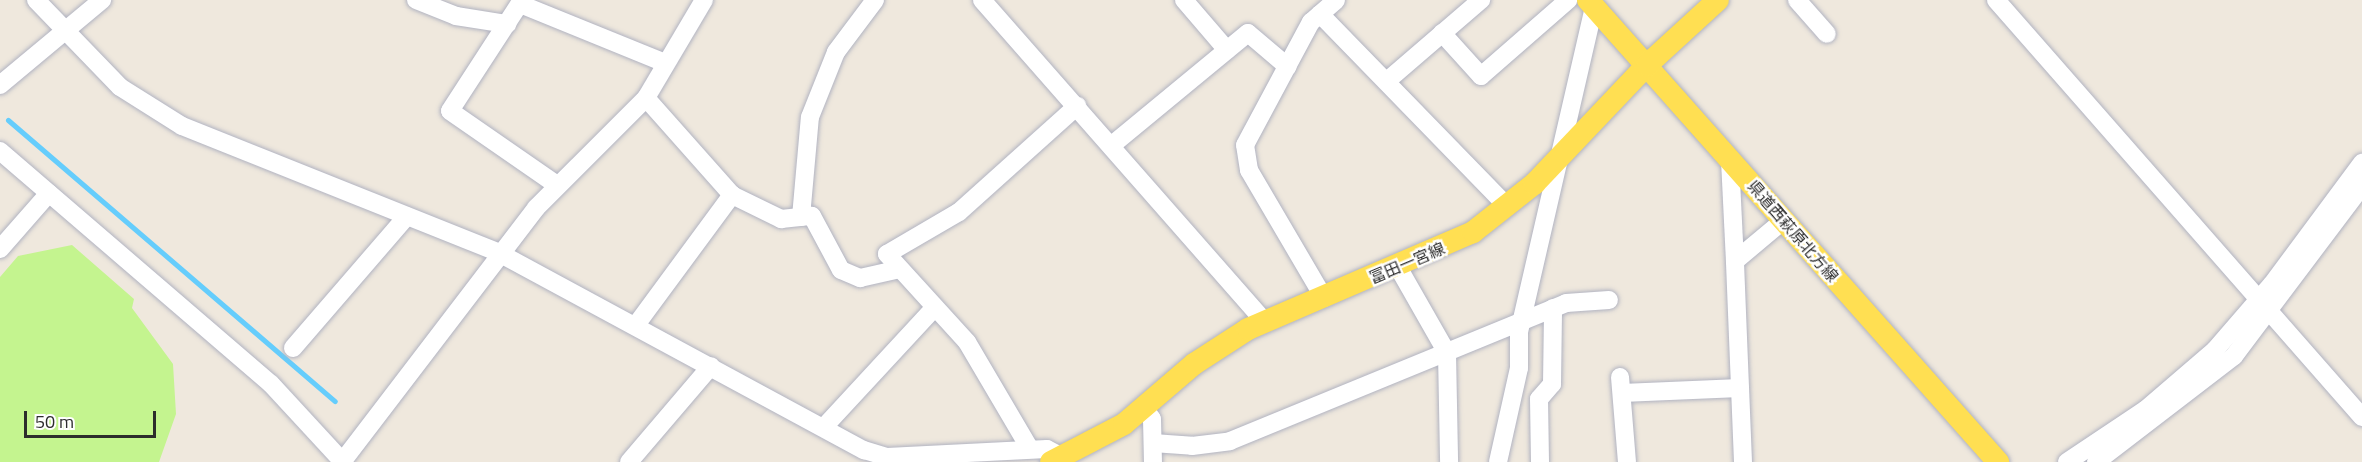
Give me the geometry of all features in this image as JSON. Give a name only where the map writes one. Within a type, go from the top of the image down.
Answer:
[{"type":"main road","name":"冨田一宮線","points":[[1055,459],[1145,409],[1194,364],[1265,322],[1452,244],[1508,207],[1561,156],[1647,65],[1718,0]]},
{"type":"main road","name":"県道西萩原北方線","points":[[1591,3],[1998,462]]},
{"type":"street","points":[[36,0],[65,33],[120,87],[182,126],[499,253],[824,427],[887,457],[1030,449],[1055,459]]},
{"type":"street","points":[[0,85],[102,0]]},
{"type":"street","points":[[416,0],[456,16],[507,24]]},
{"type":"street","points":[[0,151],[271,384],[342,462],[499,253],[557,185],[646,98],[704,0]]},
{"type":"street","points":[[801,217],[810,117],[836,52],[875,0]]},
{"type":"street","points":[[982,0],[1112,145],[1265,322]]},
{"type":"street","points":[[1184,0],[1227,50]]},
{"type":"street","points":[[1324,298],[1249,170],[1245,145],[1320,14],[1336,0]]},
{"type":"street","points":[[1389,80],[1481,0]]},
{"type":"street","points":[[1442,33],[1481,76],[1568,0]]},
{"type":"street","points":[[1797,0],[1827,34]]},
{"type":"street","points":[[1996,0],[2362,417]]},
{"type":"street","points":[[557,185],[450,111],[521,2],[665,63]]},
{"type":"street","points":[[1498,462],[1520,368],[1522,320],[1561,156],[1591,3]]},
{"type":"street","points":[[1320,14],[1389,80],[1508,207]]},
{"type":"street","points":[[1112,145],[1248,33],[1288,67]]},
{"type":"street","points":[[646,98],[732,195],[781,219],[812,216],[841,270],[860,278],[900,268]]},
{"type":"street","points":[[1030,449],[994,382],[935,307],[887,254],[959,212],[1077,106]]},
{"type":"street","points":[[1730,160],[1743,462]]},
{"type":"street","points":[[2096,462],[2226,363],[2362,163]]},
{"type":"street","points":[[2067,462],[2183,379],[2264,305],[2362,186]]},
{"type":"street","points":[[0,249],[49,193]]},
{"type":"street","points":[[636,326],[732,195]]},
{"type":"street","points":[[293,348],[407,216]]},
{"type":"street","points":[[1734,261],[1784,220]]},
{"type":"street","points":[[1398,267],[1447,353],[1449,462]]},
{"type":"street","points":[[1153,443],[1191,446],[1230,441],[1553,308],[1610,300]]},
{"type":"street","points":[[824,427],[935,307]]},
{"type":"street","points":[[1540,462],[1539,399],[1552,384],[1553,308]]},
{"type":"street","points":[[629,462],[711,366]]},
{"type":"street","points":[[1627,462],[1621,385],[1740,388]]},
{"type":"street","points":[[1145,409],[1153,443],[1153,462]]},
{"type":"green space","points":[[72,245],[134,299],[132,308],[173,364],[176,414],[159,462],[0,462],[0,277],[18,256]]},
{"type":"waterway","points":[[8,120],[335,401]]}]
